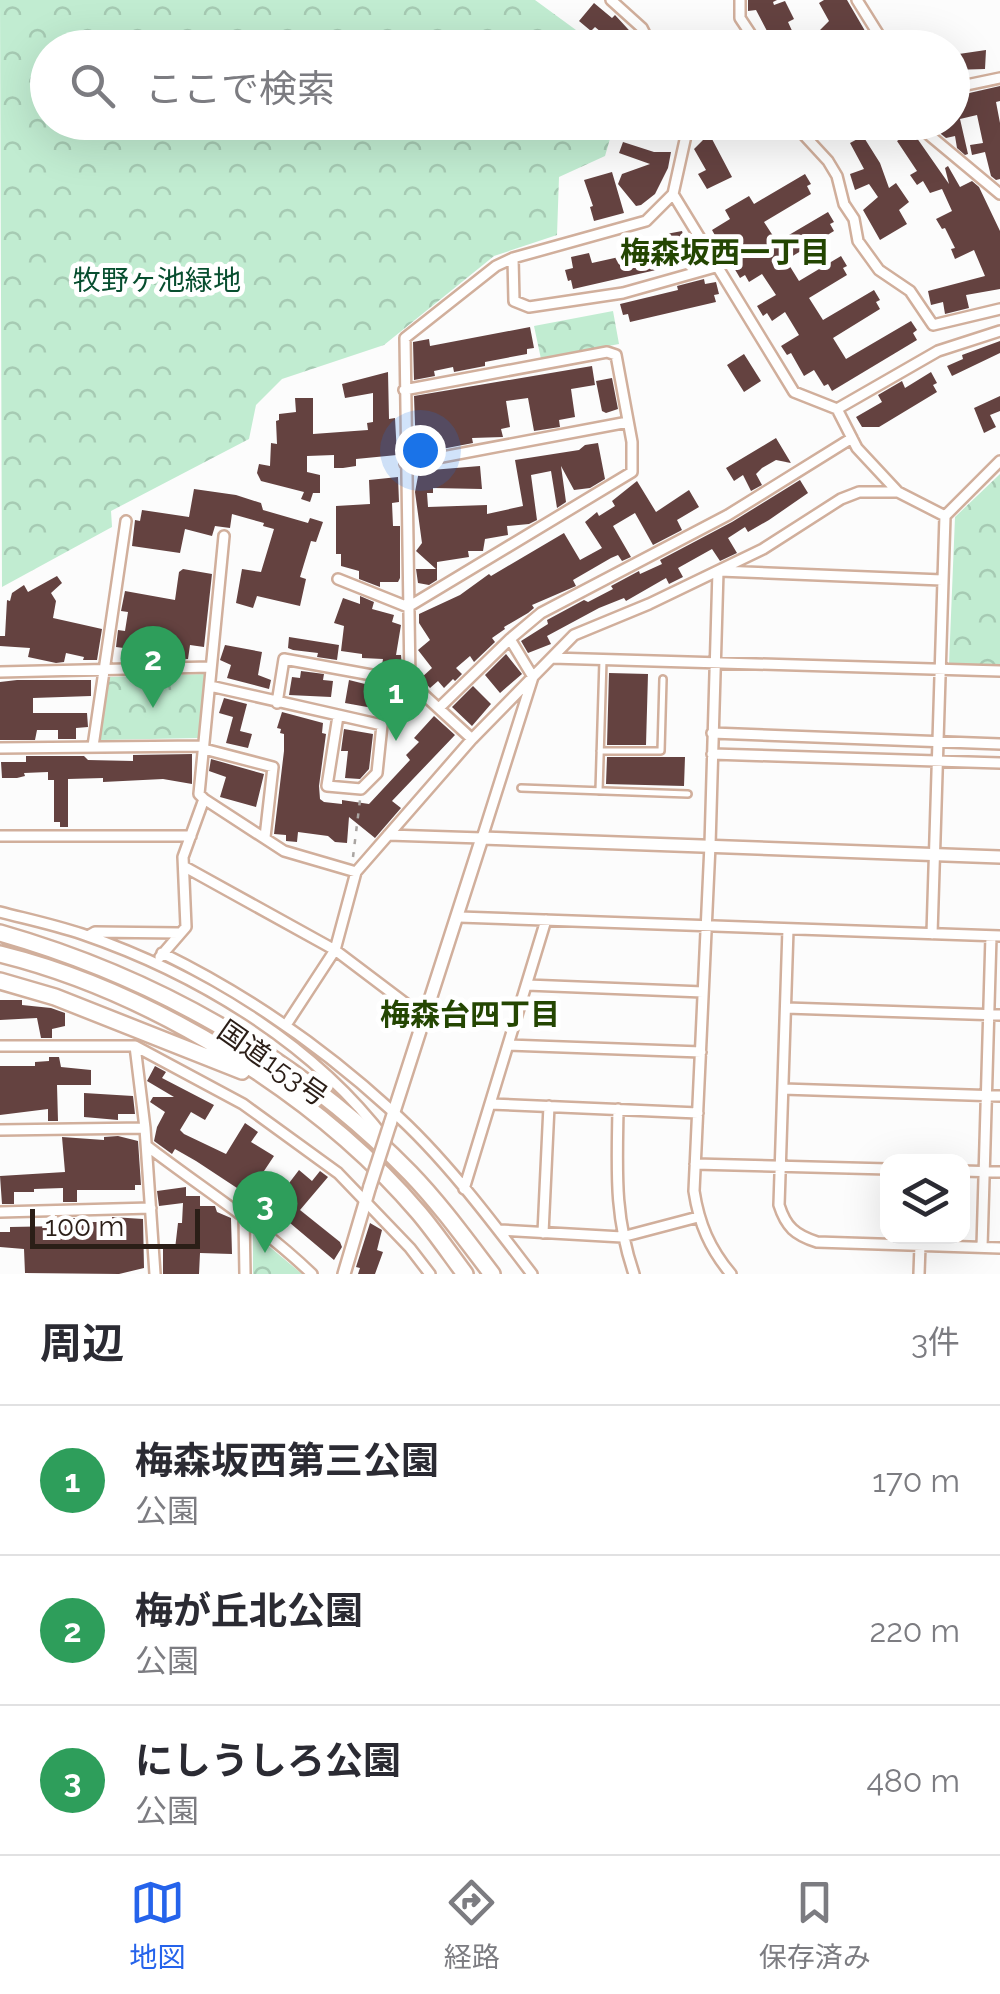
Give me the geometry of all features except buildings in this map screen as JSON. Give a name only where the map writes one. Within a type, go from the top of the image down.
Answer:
[{"type":"highway","name":"国道153号","points":[[0,932],[115,972],[217,1023],[322,1096],[412,1175],[492,1274]]},
{"type":"highway","name":"国道153号","points":[[0,954],[86,981],[149,1008],[270,1081],[312,1113],[418,1211],[465,1274]]},
{"type":"highway","points":[[0,981],[55,997],[270,1081]]},
{"type":"street","points":[[611,0],[643,30]]},
{"type":"street","points":[[740,0],[740,18],[748,30]]},
{"type":"street","points":[[857,0],[876,30]]},
{"type":"street","points":[[970,84],[1000,78]]},
{"type":"street","points":[[410,682],[405,338],[496,266],[646,221],[674,194],[685,140]]},
{"type":"street","points":[[809,140],[837,176],[844,204],[854,218],[858,241],[880,270],[910,290],[933,325],[1000,310]]},
{"type":"street","points":[[935,140],[1000,194]]},
{"type":"street","points":[[674,194],[794,392],[838,408],[857,448],[898,492],[946,516]]},
{"type":"street","points":[[513,258],[514,302],[529,307],[623,293],[719,266]]},
{"type":"street","points":[[838,408],[938,352],[1000,331]]},
{"type":"street","points":[[404,390],[607,352],[616,355],[632,472],[408,608]]},
{"type":"street","points":[[405,464],[628,422]]},
{"type":"street","points":[[440,708],[541,613],[728,515],[852,438]]},
{"type":"street","points":[[932,934],[946,516],[1000,462]]},
{"type":"street","points":[[286,1025],[334,950],[354,871],[472,739],[574,635],[764,549],[841,499],[859,492],[898,492]]},
{"type":"street","points":[[93,746],[126,520]]},
{"type":"street","points":[[224,536],[199,794],[284,851],[354,871]]},
{"type":"street","points":[[718,571],[942,580]]},
{"type":"street","points":[[718,571],[694,1191],[698,1217],[713,1252],[731,1274]]},
{"type":"street","points":[[338,579],[408,608]]},
{"type":"street","points":[[344,1274],[533,677],[510,639]]},
{"type":"street","points":[[276,702],[284,658],[410,682],[472,739]]},
{"type":"street","points":[[552,658],[1000,672]]},
{"type":"street","points":[[0,672],[210,667]]},
{"type":"street","points":[[210,686],[382,725],[377,773],[362,789],[327,786],[338,716]]},
{"type":"street","points":[[712,733],[1000,744]]},
{"type":"street","points":[[0,748],[204,748],[273,767],[264,838]]},
{"type":"street","points":[[712,754],[1000,763]]},
{"type":"street","points":[[155,964],[186,927],[183,857],[204,799]]},
{"type":"street","points":[[388,834],[1000,857]]},
{"type":"street","points":[[0,836],[191,836]]},
{"type":"street","points":[[185,867],[334,950],[426,1018]]},
{"type":"street","points":[[0,912],[88,936],[155,964],[235,1007],[333,1080],[368,1116],[412,1175]]},
{"type":"street","points":[[459,918],[996,936],[982,1247]]},
{"type":"street","points":[[464,1189],[546,920]]},
{"type":"street","points":[[788,929],[779,1205],[785,1224],[799,1236],[835,1243],[1000,1248]]},
{"type":"street","points":[[88,936],[96,932],[180,932]]},
{"type":"street","points":[[162,953],[250,1000],[286,1025],[392,1118],[464,1189],[532,1274]]},
{"type":"street","points":[[527,984],[703,992]]},
{"type":"street","points":[[786,1008],[994,1015]]},
{"type":"street","points":[[508,1044],[700,1052]]},
{"type":"street","points":[[0,1046],[136,1046],[243,1104],[338,1173],[430,1274]]},
{"type":"street","points":[[136,1046],[146,1128],[155,1274]]},
{"type":"street","points":[[783,1088],[1000,1096]]},
{"type":"street","points":[[490,1104],[698,1113]]},
{"type":"street","points":[[543,1233],[549,1106]]},
{"type":"street","points":[[618,1109],[617,1202],[622,1237],[634,1274]]},
{"type":"street","points":[[0,1130],[146,1128]]},
{"type":"street","points":[[146,1146],[244,1216],[312,1274]]},
{"type":"street","points":[[695,1164],[880,1169]]},
{"type":"street","points":[[970,1171],[1000,1172]]},
{"type":"street","points":[[0,1212],[150,1208]]},
{"type":"street","points":[[244,1216],[245,1274]]},
{"type":"street","points":[[499,1230],[622,1237],[698,1217]]},
{"type":"street","points":[[919,1274],[920,1245]]},
{"type":"lane","points":[[599,790],[603,660]]},
{"type":"lane","points":[[600,750],[661,750],[663,680]]},
{"type":"lane","points":[[521,788],[688,794]]},
{"type":"path","points":[[354,871],[362,789]]},
{"type":"green space","name":"牧野ヶ池緑地","points":[[0,0],[535,0],[576,30],[30,30],[30,140],[610,140],[605,156],[559,177],[557,235],[494,256],[384,345],[282,379],[256,405],[249,439],[111,511],[112,527],[2,587]]},
{"type":"green space","points":[[613,311],[619,344],[541,359],[534,326]]},
{"type":"green space","points":[[1000,474],[1000,665],[949,664],[955,517]]},
{"type":"green space","points":[[204,674],[199,738],[100,740],[108,677]]},
{"type":"green space","points":[[253,1233],[302,1274],[253,1274]]},
{"type":"place","name":"梅が丘北公園","points":[[153,708]]},
{"type":"place","name":"梅森坂西第三公園","points":[[396,741]]},
{"type":"place","name":"にしうしろ公園","points":[[265,1253]]},
{"type":"district","name":"梅森坂西一丁目","points":[[725,253]]},
{"type":"district","name":"梅森台四丁目","points":[[470,1015]]}]
